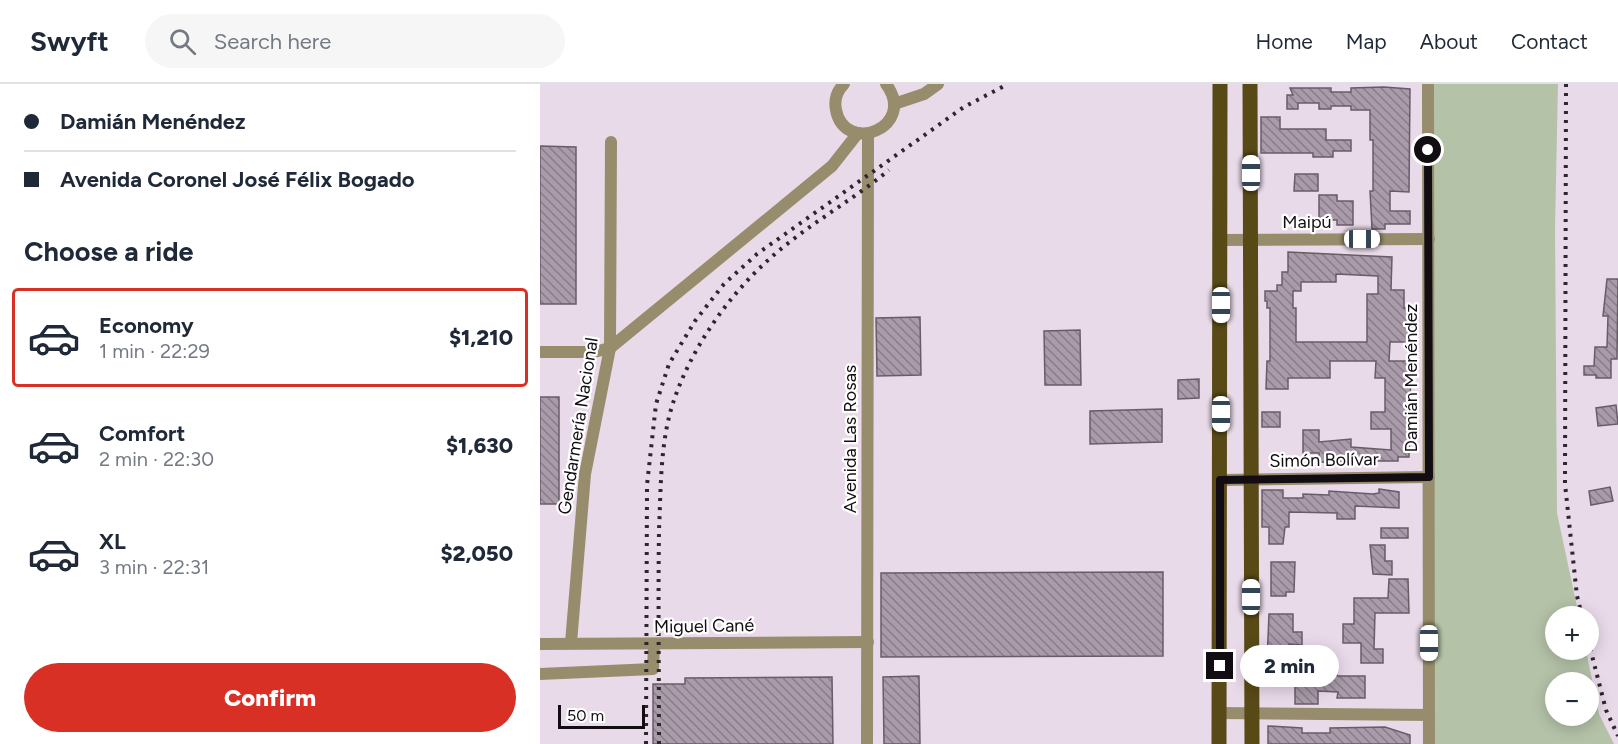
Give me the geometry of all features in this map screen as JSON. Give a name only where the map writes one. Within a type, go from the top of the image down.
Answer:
[{"type":"main road","points":[[1219,744],[1220,84]]},
{"type":"main road","points":[[1250,84],[1252,744]]},
{"type":"street","points":[[844,84],[836,97],[837,116],[843,125],[863,133]]},
{"type":"street","points":[[540,352],[594,352],[610,348],[832,166],[863,133],[885,126],[891,118],[894,104],[891,91],[886,84]]},
{"type":"street","points":[[894,104],[924,94],[938,84]]},
{"type":"street","name":"Damián Menéndez","points":[[1428,84],[1429,744]]},
{"type":"street","name":"Avenida Las Rosas","points":[[863,133],[867,744]]},
{"type":"street","name":"Gendarmería Nacional","points":[[571,644],[585,474],[610,348],[612,142]]},
{"type":"street","name":"Maipú","points":[[1221,240],[1428,239]]},
{"type":"street","name":"Simón Bolívar","points":[[1220,480],[1429,477]]},
{"type":"street","name":"Miguel Cané","points":[[540,644],[868,642]]},
{"type":"street","points":[[540,674],[652,669],[654,645]]},
{"type":"street","points":[[1219,713],[1252,715],[1429,714]]},
{"type":"green space","points":[[1434,84],[1558,84],[1555,228],[1557,513],[1577,606],[1545,606],[1545,660],[1588,660],[1590,672],[1545,672],[1545,726],[1599,726],[1599,714],[1614,744],[1434,744]]},
{"type":"building","points":[[1290,88],[1331,88],[1331,92],[1351,92],[1351,88],[1410,89],[1409,192],[1390,191],[1390,211],[1410,211],[1410,224],[1385,224],[1385,229],[1372,229],[1370,191],[1373,191],[1373,140],[1370,140],[1370,110],[1351,110],[1351,106],[1331,106],[1331,109],[1319,109],[1319,103],[1298,103],[1298,109],[1287,109],[1287,95],[1293,95]]},
{"type":"building","points":[[1261,117],[1280,117],[1280,129],[1326,129],[1326,140],[1351,140],[1351,151],[1333,151],[1333,157],[1313,157],[1313,153],[1261,153]]},
{"type":"building","points":[[540,146],[576,147],[576,304],[540,304]]},
{"type":"building","points":[[1295,174],[1318,174],[1318,191],[1294,191]]},
{"type":"building","points":[[1319,195],[1337,195],[1337,201],[1353,201],[1353,225],[1337,225],[1337,220],[1319,220]]},
{"type":"building","points":[[1288,252],[1392,257],[1391,290],[1404,290],[1404,308],[1409,308],[1408,342],[1390,342],[1389,361],[1411,361],[1409,457],[1398,457],[1398,461],[1371,461],[1371,463],[1319,462],[1319,453],[1303,453],[1303,430],[1319,430],[1319,442],[1351,439],[1351,447],[1391,450],[1391,429],[1371,429],[1371,412],[1385,412],[1385,378],[1375,378],[1376,361],[1330,361],[1330,378],[1288,378],[1288,389],[1266,389],[1267,361],[1270,361],[1270,308],[1267,308],[1265,291],[1277,291],[1277,285],[1282,285],[1282,272],[1288,272]],"holes":[[[1336,274],[1378,276],[1378,294],[1367,294],[1367,342],[1296,342],[1296,308],[1293,308],[1293,291],[1301,291],[1301,282],[1336,282]]]},
{"type":"building","points":[[1607,279],[1618,279],[1617,359],[1611,359],[1611,378],[1596,378],[1596,375],[1584,375],[1584,366],[1594,366],[1595,347],[1607,347],[1608,316],[1603,316]]},
{"type":"building","points":[[920,317],[921,375],[877,376],[876,318]]},
{"type":"building","points":[[1080,330],[1081,385],[1045,385],[1044,331]]},
{"type":"building","points":[[1199,379],[1199,398],[1178,399],[1178,380]]},
{"type":"building","points":[[540,397],[559,397],[559,504],[540,504]]},
{"type":"building","points":[[1616,405],[1618,424],[1598,426],[1596,408]]},
{"type":"building","points":[[1162,409],[1162,442],[1090,444],[1090,411]]},
{"type":"building","points":[[1262,412],[1280,412],[1280,427],[1262,427]]},
{"type":"building","points":[[1610,487],[1613,501],[1591,505],[1589,491]]},
{"type":"building","points":[[1379,489],[1399,492],[1399,508],[1355,506],[1355,519],[1337,519],[1337,513],[1289,512],[1289,527],[1285,527],[1283,544],[1269,544],[1269,527],[1262,527],[1262,490],[1283,490],[1283,498],[1303,498],[1303,494],[1329,495],[1329,491],[1373,494],[1379,493]]},
{"type":"building","points":[[1381,528],[1408,528],[1408,538],[1381,538]]},
{"type":"building","points":[[1370,545],[1385,545],[1385,561],[1392,561],[1392,575],[1373,574]]},
{"type":"building","points":[[1271,562],[1295,562],[1294,592],[1286,592],[1286,596],[1271,596]]},
{"type":"building","points":[[1163,572],[1163,656],[881,657],[881,573]]},
{"type":"building","points":[[1389,579],[1408,579],[1409,613],[1375,613],[1374,649],[1383,649],[1383,663],[1361,663],[1361,643],[1343,643],[1343,624],[1354,624],[1354,598],[1388,598]]},
{"type":"building","points":[[1269,614],[1293,614],[1293,632],[1302,632],[1302,645],[1289,644],[1289,670],[1333,671],[1338,676],[1365,676],[1365,698],[1337,698],[1338,692],[1318,691],[1318,704],[1295,704],[1295,685],[1266,685]]},
{"type":"building","points":[[919,676],[920,744],[884,744],[883,677]]},
{"type":"building","points":[[832,677],[833,744],[653,744],[653,684],[685,684],[685,678]]},
{"type":"building","points":[[1268,726],[1302,728],[1302,733],[1330,733],[1330,728],[1385,727],[1410,735],[1410,744],[1268,744]]},
{"type":"railway","points":[[646,744],[647,485],[656,404],[669,364],[695,321],[724,284],[757,254],[964,107],[1008,84]]},
{"type":"railway","points":[[1566,84],[1565,484],[1580,606]]},
{"type":"railway","points":[[659,744],[661,482],[663,450],[669,418],[680,384],[710,327],[750,278],[794,238],[889,170]]},
{"type":"railway","points":[[1593,660],[1606,710],[1618,736]]},
{"type":"route","points":[[1220,666],[1220,480],[1429,477],[1428,150]]}]
